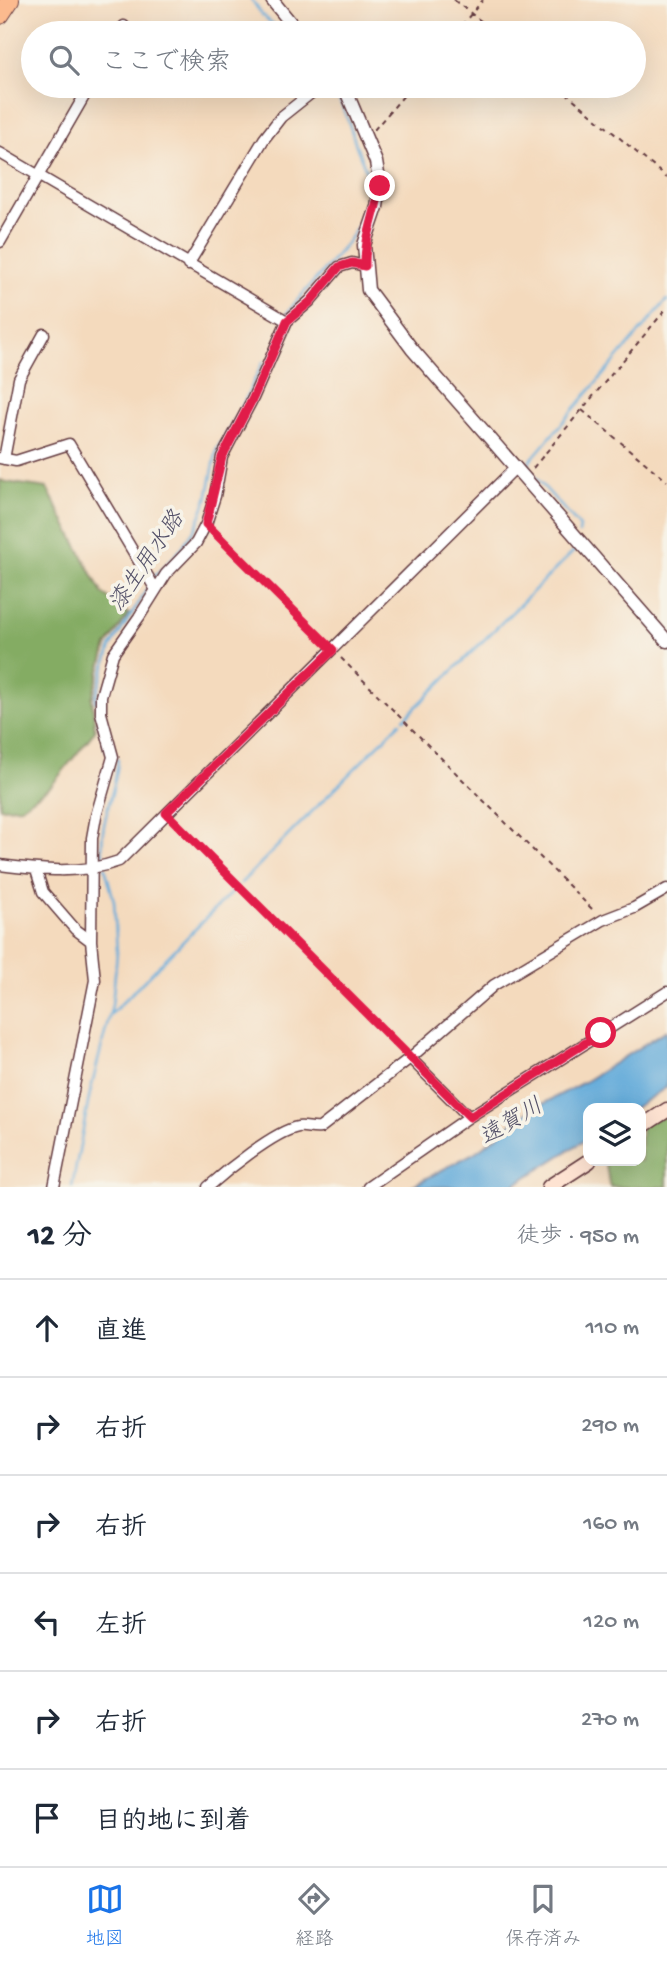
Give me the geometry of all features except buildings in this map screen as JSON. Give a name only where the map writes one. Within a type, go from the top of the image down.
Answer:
[{"type":"highway","points":[[0,15],[10,0]]},
{"type":"main road","points":[[646,1124],[667,1110]]},
{"type":"main road","points":[[549,1187],[583,1165]]},
{"type":"street","points":[[272,0],[289,21]]},
{"type":"street","points":[[0,242],[83,98]]},
{"type":"street","points":[[188,265],[264,139],[281,117],[305,98]]},
{"type":"street","points":[[349,98],[376,162],[380,186],[377,207],[364,245],[368,290],[412,349],[667,641]]},
{"type":"street","points":[[0,153],[287,321]]},
{"type":"street","points":[[54,1187],[95,981],[91,942],[96,816],[113,757],[101,713],[101,696],[113,653],[166,574],[196,543],[206,524],[222,457],[253,398],[287,321],[310,302],[339,267],[352,263],[365,266]]},
{"type":"street","points":[[44,334],[19,379],[2,458],[16,461],[69,444],[156,590]]},
{"type":"street","points":[[0,865],[36,870],[92,867],[119,862],[516,467]]},
{"type":"street","points":[[36,870],[43,892],[75,929],[91,942]]},
{"type":"street","points":[[208,1187],[238,1162],[289,1130],[302,1126],[320,1128],[410,1058],[495,985],[603,920],[634,908],[667,889]]},
{"type":"street","points":[[368,1187],[470,1117],[667,992]]},
{"type":"street","points":[[410,1058],[470,1117]]},
{"type":"path","points":[[454,0],[482,21]]},
{"type":"path","points":[[465,21],[483,0]]},
{"type":"path","points":[[367,139],[402,98]]},
{"type":"path","points":[[572,98],[667,178]]},
{"type":"path","points":[[533,469],[667,308]]},
{"type":"path","points":[[582,410],[667,481]]},
{"type":"path","points":[[206,524],[603,920]]},
{"type":"path","points":[[166,813],[410,1058]]},
{"type":"green space","points":[[0,480],[47,488],[102,593],[129,614],[107,646],[92,698],[95,731],[51,786],[21,807],[0,808]]},
{"type":"green space","points":[[667,1116],[667,1187],[610,1187],[606,1166],[646,1166],[646,1122]]},
{"type":"water","name":"遠賀川","points":[[667,1030],[667,1087],[642,1103],[583,1103],[583,1141],[511,1187],[410,1187],[474,1153],[518,1117],[586,1081]]},
{"type":"waterway","name":"漆生用水路","points":[[252,0],[269,21]]},
{"type":"waterway","name":"漆生用水路","points":[[286,315],[349,239],[360,222],[366,204],[369,181],[338,98]]},
{"type":"waterway","points":[[579,533],[580,527],[529,470],[529,462],[667,300]]},
{"type":"waterway","name":"漆生用水路","points":[[154,577],[180,550],[196,527],[207,499],[217,449],[239,413],[263,362]]},
{"type":"waterway","points":[[404,719],[577,548]]},
{"type":"waterway","name":"漆生用水路","points":[[96,702],[111,647],[149,586]]},
{"type":"waterway","name":"漆生用水路","points":[[98,720],[106,750]]},
{"type":"waterway","points":[[241,883],[400,723]]},
{"type":"waterway","points":[[104,861],[104,823],[116,773],[116,759]]},
{"type":"waterway","points":[[72,1187],[90,1093],[112,1005],[117,953],[114,901],[105,867]]},
{"type":"waterway","points":[[111,1014],[237,887]]},
{"type":"route","points":[[380,186],[377,207],[364,245],[365,266],[352,263],[339,267],[310,302],[287,321],[253,398],[222,457],[215,496],[206,524],[333,650],[166,813],[470,1117],[601,1033]]}]
